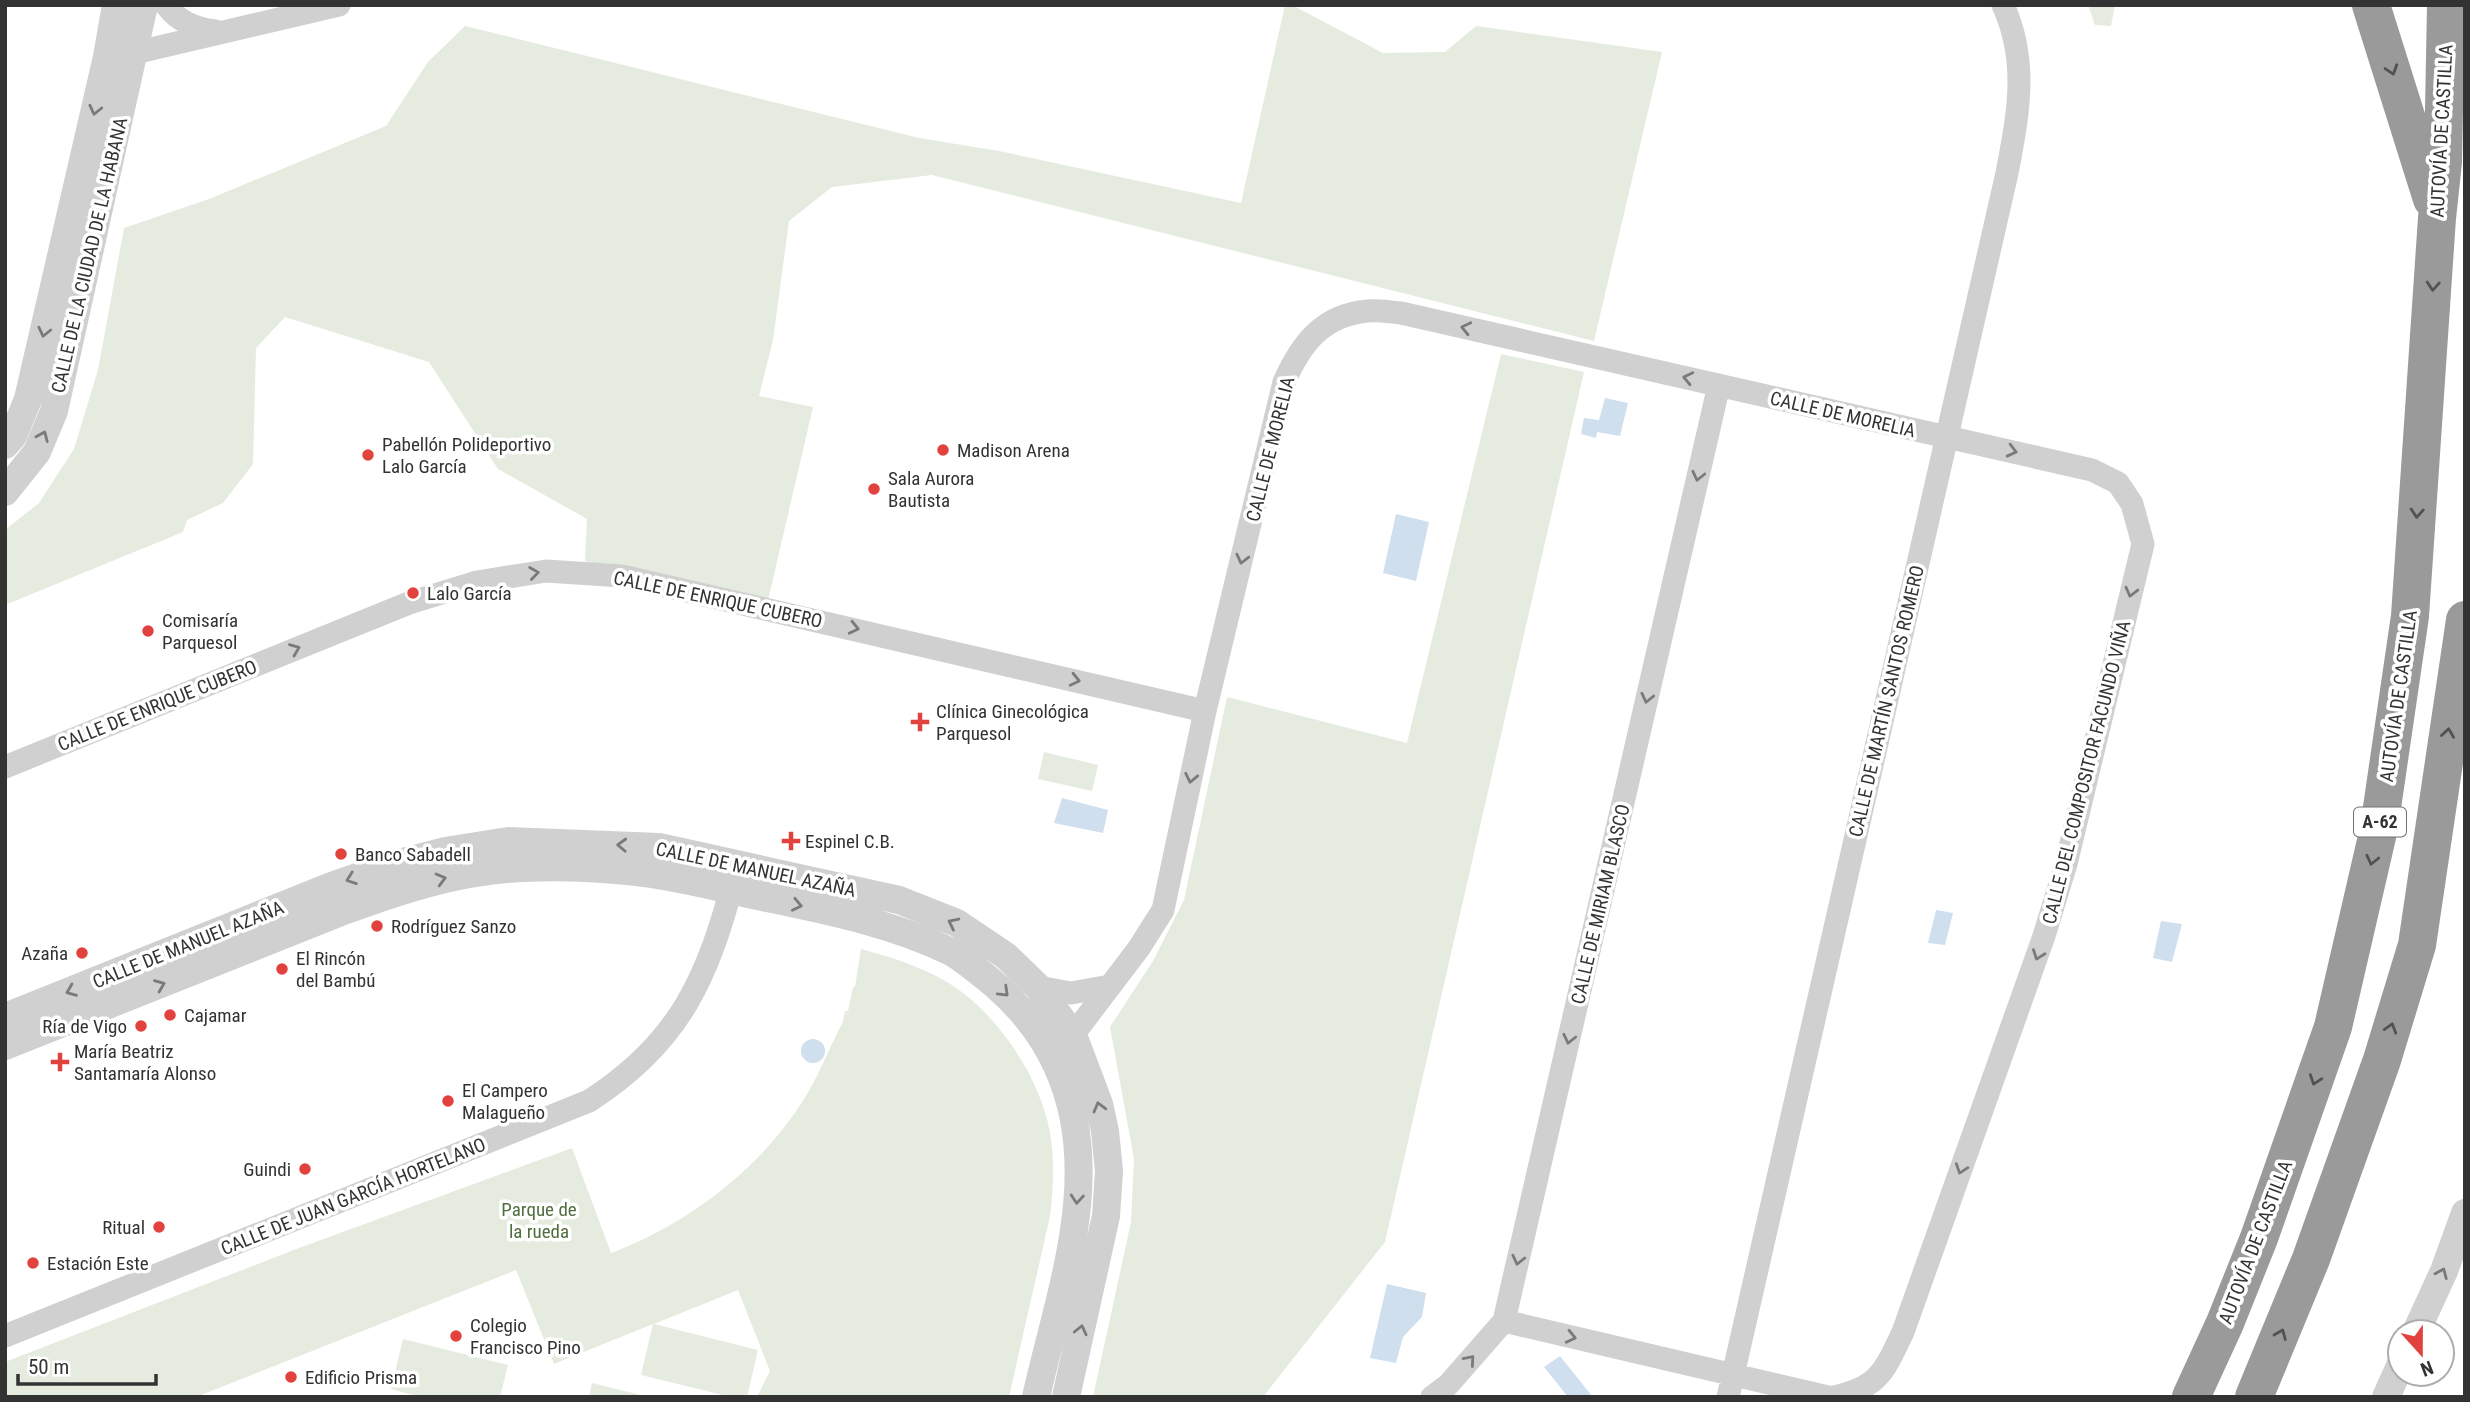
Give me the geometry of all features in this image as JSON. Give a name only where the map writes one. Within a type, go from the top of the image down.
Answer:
[{"type":"highway","points":[[2371,5],[2437,218]]},
{"type":"highway","name":"AUTOVÍA DE CASTILLA","points":[[2191,1397],[2225,1323],[2259,1238],[2333,1027],[2379,828],[2410,617],[2437,218],[2444,162],[2446,5]]},
{"type":"highway","name":"A-62","points":[[2254,1397],[2311,1259],[2382,1060],[2417,945],[2465,620]]},
{"type":"highway","points":[[2417,945],[2456,817],[2465,766]]},
{"type":"street","name":"CALLE DE LA CIUDAD DE LA HABANA","points":[[5,445],[13,436],[29,398],[134,48],[116,5]]},
{"type":"street","name":"CALLE DE LA CIUDAD DE LA HABANA","points":[[5,492],[37,453],[54,411],[144,5]]},
{"type":"street","points":[[166,5],[187,24],[218,32]]},
{"type":"street","points":[[134,48],[339,5]]},
{"type":"street","name":"CALLE DE MARTÍN SANTOS ROMERO","points":[[1731,1386],[2007,173],[2020,103],[2018,60],[2010,21],[2003,5]]},
{"type":"street","name":"CALLE DE MORELIA","points":[[1057,1065],[1073,1035],[1139,948],[1163,910],[1205,711],[1284,382],[1295,358],[1309,338],[1326,324],[1368,311],[1401,313],[1946,437]]},
{"type":"street","name":"CALLE DE MIRIAM BLASCO","points":[[1433,1397],[1448,1385],[1504,1321],[1719,385]]},
{"type":"street","name":"CALLE DEL COMPOSITOR FACUNDO VIÑA","points":[[1835,1397],[1856,1392],[1883,1373],[1903,1332],[2066,864],[2143,544],[2132,504],[2118,483],[2092,470],[1946,437]]},
{"type":"street","name":"CALLE DE ENRIQUE CUBERO","points":[[5,767],[409,603],[477,582],[547,571],[622,576],[1205,711]]},
{"type":"street","name":"CALLE DE MANUEL AZAÑA","points":[[5,1017],[329,887],[391,865],[508,841],[659,847],[803,906],[892,929],[953,952],[1001,988],[1028,1018],[1057,1065],[1074,1121],[1079,1175],[1075,1231],[1036,1397]]},
{"type":"street","name":"CALLE DE MANUEL AZAÑA","points":[[5,1046],[341,912],[395,892],[454,876],[521,868],[606,869],[734,878],[899,900],[957,923],[1006,956],[1038,987],[1073,1035],[1099,1104],[1109,1171],[1106,1216],[1066,1397]]},
{"type":"street","name":"CALLE DE JUAN GARCÍA HORTELANO","points":[[5,1336],[589,1101],[618,1082],[649,1056],[676,1023],[693,994],[716,940],[734,878]]},
{"type":"street","points":[[1038,987],[1071,993],[1110,986]]},
{"type":"street","points":[[2422,1318],[2444,1271],[2465,1213]]},
{"type":"street","points":[[1504,1321],[1731,1386],[1828,1397]]},
{"type":"green space","points":[[1285,5],[1292,5],[1383,53],[1445,52],[1476,26],[1662,52],[1594,341],[932,175],[832,187],[789,221],[773,340],[759,396],[813,407],[766,609],[585,561],[587,519],[498,469],[429,362],[285,317],[256,348],[253,464],[223,503],[187,520],[183,532],[5,605],[5,530],[39,503],[74,449],[98,370],[124,228],[209,199],[386,126],[428,62],[465,26],[919,138],[999,151],[1241,203]]},
{"type":"green space","points":[[2088,5],[2115,5],[2111,26],[2095,25]]},
{"type":"green space","points":[[1501,354],[1584,372],[1385,1242],[1263,1397],[1093,1397],[1131,1222],[1134,1159],[1110,1027],[1153,961],[1184,900],[1227,697],[1407,743]]},
{"type":"green space","points":[[1044,752],[1098,765],[1092,791],[1038,779]]},
{"type":"green space","name":"Parque de la rueda","points":[[861,949],[933,974],[973,1001],[1020,1057],[1041,1102],[1052,1147],[1051,1207],[1009,1397],[757,1397],[770,1371],[738,1290],[654,1324],[758,1350],[747,1397],[731,1397],[641,1375],[653,1324],[554,1364],[516,1270],[196,1397],[5,1397],[5,1362],[299,1248],[572,1148],[611,1253],[670,1225],[698,1208],[749,1166],[792,1116],[814,1081],[843,1022],[845,1011],[848,1011]]},
{"type":"green space","points":[[403,1339],[508,1365],[500,1397],[420,1397],[391,1389]]},
{"type":"green space","points":[[592,1383],[649,1397],[589,1397]]},
{"type":"water","points":[[1605,398],[1628,403],[1620,436],[1597,432],[1596,438],[1581,434],[1584,418],[1599,420]]},
{"type":"water","points":[[1396,514],[1429,522],[1416,581],[1383,573]]},
{"type":"water","points":[[1062,798],[1108,810],[1103,833],[1054,823]]},
{"type":"water","points":[[1936,910],[1953,913],[1945,945],[1928,943]]},
{"type":"water","points":[[2161,921],[2182,924],[2172,962],[2153,958]]},
{"type":"water","points":[[813,1039],[824,1046],[825,1051],[818,1062],[813,1063],[802,1056],[801,1051],[808,1040]]},
{"type":"water","points":[[1387,1284],[1426,1293],[1422,1317],[1403,1337],[1396,1363],[1370,1358]]},
{"type":"water","points":[[1560,1356],[1592,1396],[1568,1397],[1544,1367]]},
{"type":"place","name":"Madison Arena","points":[[943,450]]},
{"type":"place","name":"Pabellón Polideportivo Lalo García","points":[[368,455]]},
{"type":"place","name":"Sala Aurora Bautista","points":[[874,489]]},
{"type":"place","name":"Lalo García","points":[[413,593]]},
{"type":"place","name":"Comisaría Parquesol","points":[[148,631]]},
{"type":"place","name":"Clínica Ginecológica Parquesol","points":[[920,722]]},
{"type":"place","name":"Espinel C.B.","points":[[791,841]]},
{"type":"place","name":"Banco Sabadell","points":[[341,854]]},
{"type":"place","name":"Rodríguez Sanzo","points":[[377,926]]},
{"type":"place","name":"Azaña","points":[[82,953]]},
{"type":"place","name":"El Rincón del Bambú","points":[[282,969]]},
{"type":"place","name":"Cajamar","points":[[170,1015]]},
{"type":"place","name":"Ría de Vigo","points":[[141,1026]]},
{"type":"place","name":"María Beatriz Santamaría Alonso","points":[[60,1062]]},
{"type":"place","name":"El Campero Malagueño","points":[[448,1101]]},
{"type":"place","name":"Guindi","points":[[305,1169]]},
{"type":"place","name":"Ritual","points":[[159,1227]]},
{"type":"place","name":"Estación Este","points":[[33,1263]]},
{"type":"place","name":"Colegio Francisco Pino","points":[[456,1336]]},
{"type":"place","name":"Edificio Prisma","points":[[291,1377]]}]
